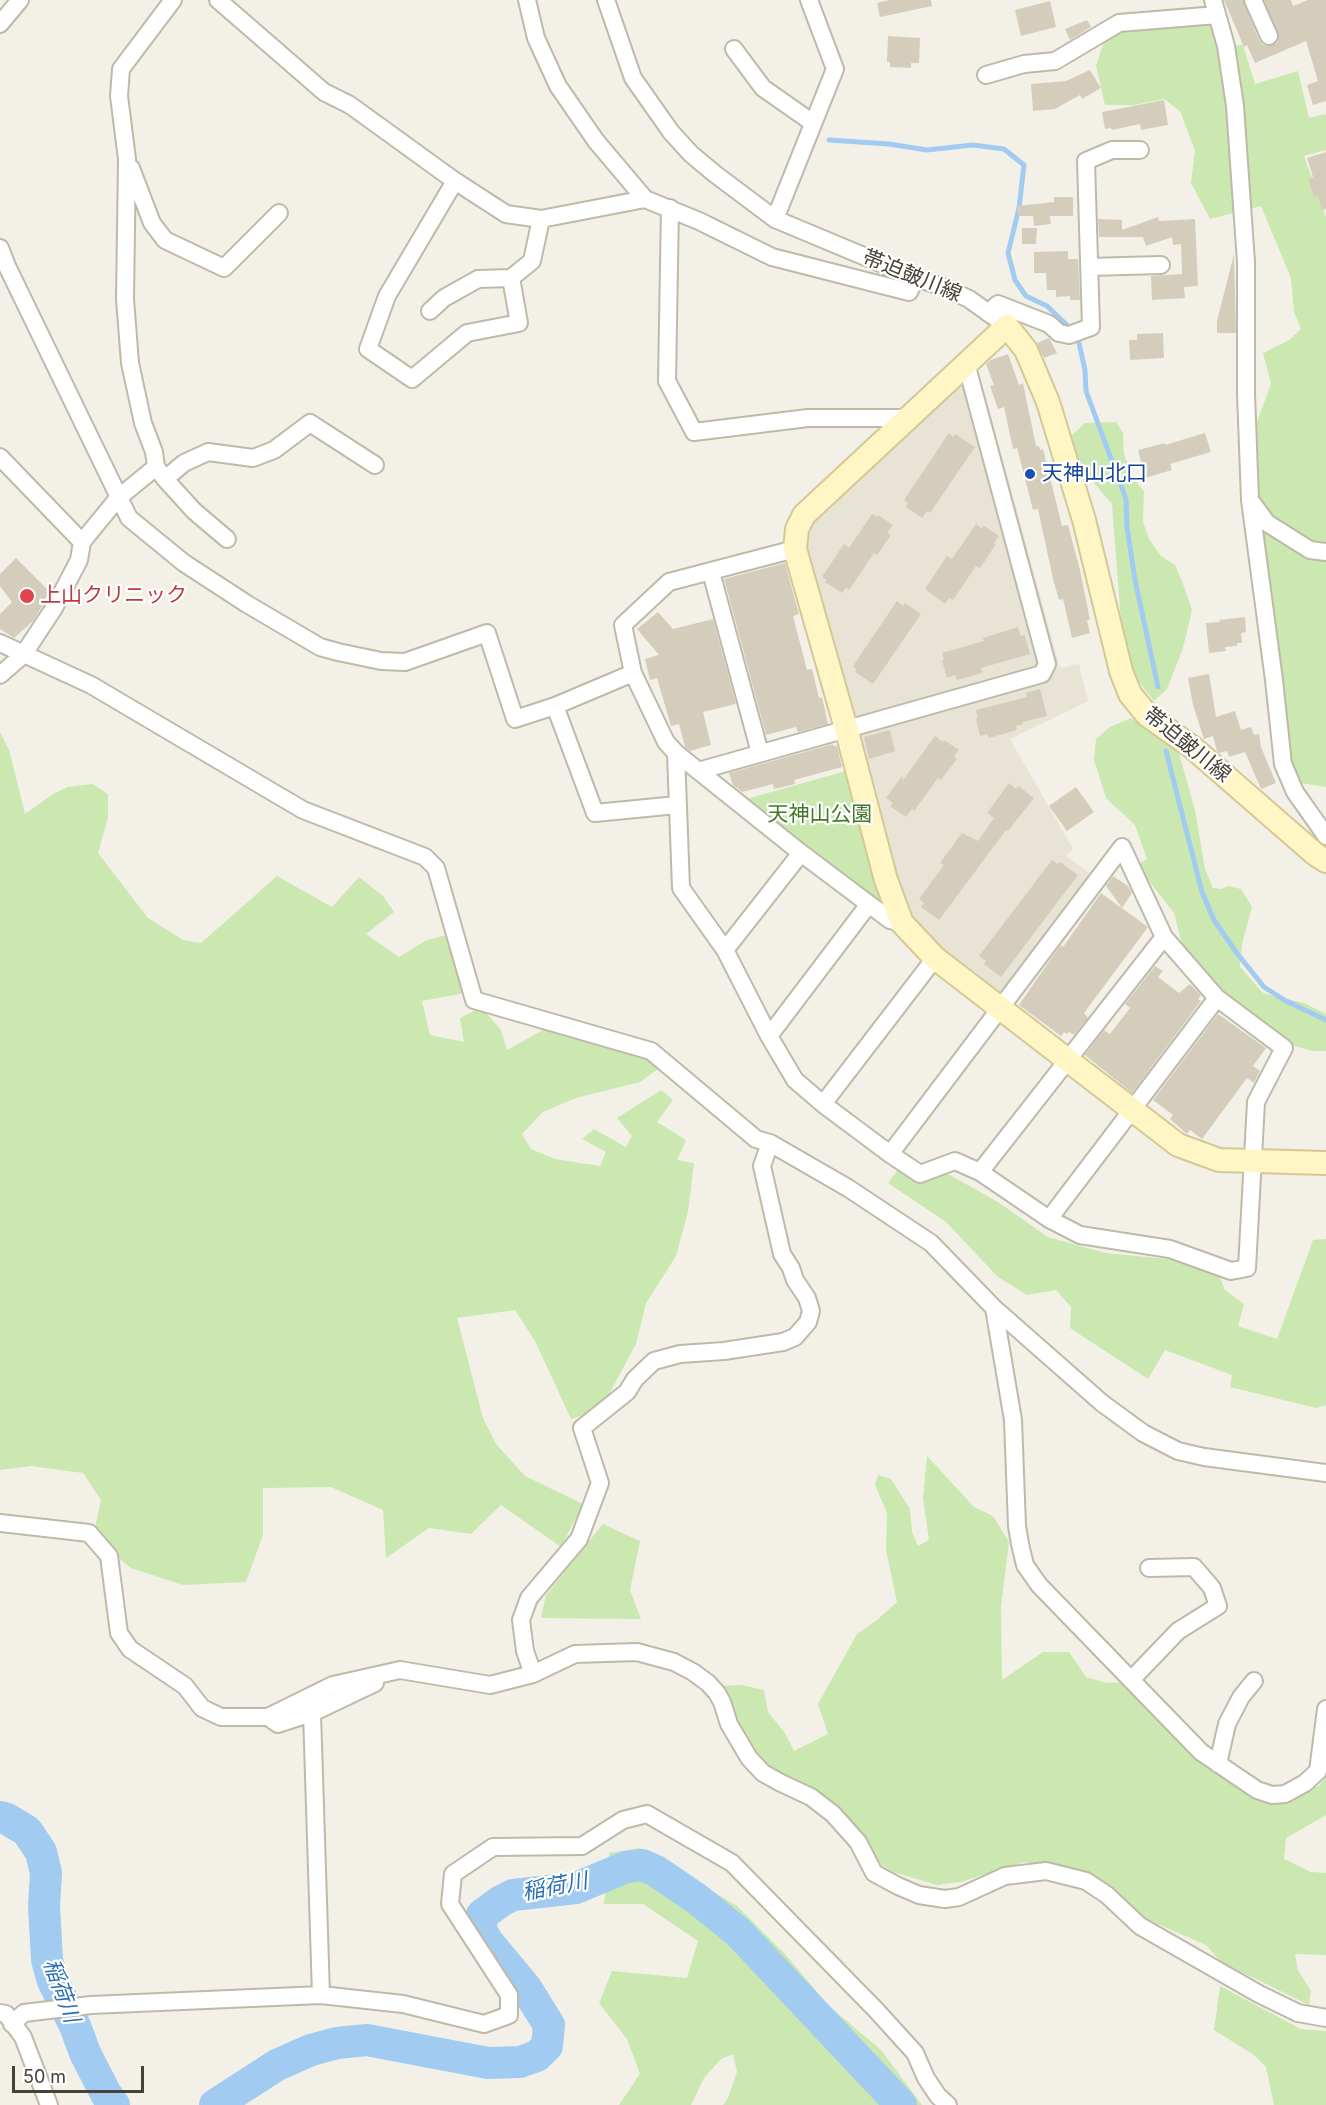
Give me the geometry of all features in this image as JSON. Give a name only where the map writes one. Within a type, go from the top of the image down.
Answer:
[{"type":"street","points":[[0,24],[20,0]]},
{"type":"street","points":[[173,0],[121,69],[119,96],[127,159],[125,299],[130,363],[144,423],[161,473],[194,511],[227,539]]},
{"type":"street","points":[[218,0],[324,92],[350,105],[455,181],[506,214],[541,219],[645,199]]},
{"type":"street","points":[[527,0],[536,38],[558,86],[596,141],[645,199],[670,208],[772,257],[909,292],[916,278]]},
{"type":"street","name":"帯迫皷川線","points":[[606,0],[633,78],[671,132],[691,154],[715,174],[775,219],[916,278],[946,288],[969,299],[1007,326],[1026,350],[1048,402],[1084,520],[1121,671],[1130,694],[1147,715],[1192,747],[1326,861]]},
{"type":"street","points":[[775,219],[835,69],[809,0]]},
{"type":"street","points":[[1253,0],[1269,36]]},
{"type":"street","points":[[986,75],[1024,64],[1055,61],[1119,23],[1215,7],[1226,46],[1235,106],[1246,262],[1246,394],[1250,500],[1283,764],[1295,792],[1326,836]]},
{"type":"street","points":[[734,49],[763,88],[813,123]]},
{"type":"street","points":[[988,313],[998,304],[1049,324],[1059,333],[1069,335],[1090,327],[1086,161],[1112,150],[1140,150]]},
{"type":"street","points":[[127,159],[152,223],[165,240],[224,268],[279,213]]},
{"type":"street","points":[[455,181],[387,296],[368,349],[412,379],[467,333],[519,323],[511,278]]},
{"type":"street","points":[[670,208],[667,381],[694,432],[808,417],[908,418]]},
{"type":"street","points":[[430,311],[444,298],[478,279],[511,278],[532,261],[541,219]]},
{"type":"street","points":[[0,248],[129,518],[184,563],[320,647],[381,661],[405,662],[488,633],[515,719],[555,706],[633,673]]},
{"type":"street","points":[[1089,267],[1161,265]]},
{"type":"street","points":[[1007,326],[804,515],[797,529],[795,549],[886,880],[902,923],[935,958],[1178,1145],[1219,1160],[1326,1163]]},
{"type":"street","points":[[698,771],[1042,674],[1047,664],[966,363]]},
{"type":"street","points":[[0,675],[23,655],[54,608],[79,560],[82,542],[118,498],[161,473],[208,452],[253,458],[274,450],[310,423],[375,465]]},
{"type":"street","points":[[0,457],[82,542]]},
{"type":"street","points":[[1250,500],[1267,523],[1310,550],[1326,552]]},
{"type":"street","points":[[795,549],[669,582],[623,625],[633,673],[666,742],[676,753],[801,853],[890,920],[902,923]]},
{"type":"street","points":[[711,572],[760,753]]},
{"type":"street","points":[[0,643],[91,685],[303,810],[425,858],[436,868],[474,1000],[651,1051],[747,1132],[848,1188],[931,1243],[994,1308],[1102,1403],[1143,1434],[1178,1451],[1195,1455],[1326,1473]]},
{"type":"street","points":[[555,706],[595,813],[677,805]]},
{"type":"street","points":[[676,753],[681,888],[725,950],[769,1036],[795,1080],[890,1154],[920,1173],[955,1161],[980,1172],[1049,1219],[1080,1235],[1170,1249],[1232,1271],[1247,1268],[1256,1102],[1284,1048],[1217,998],[1164,937],[1122,847],[890,1154]]},
{"type":"street","points":[[725,950],[801,853]]},
{"type":"street","points":[[769,1036],[869,904]]},
{"type":"street","points":[[980,1172],[1164,937]]},
{"type":"street","points":[[823,1104],[935,958]]},
{"type":"street","points":[[1049,1219],[1217,998]]},
{"type":"street","points":[[532,1674],[525,1651],[521,1620],[529,1598],[579,1539],[600,1483],[582,1428],[627,1392],[635,1379],[654,1362],[680,1354],[724,1351],[783,1342],[795,1337],[808,1322],[811,1311],[807,1298],[782,1254],[762,1166],[770,1143]]},
{"type":"street","points":[[994,1308],[1013,1420],[1017,1526],[1025,1564],[1039,1585],[1201,1752],[1257,1790],[1272,1795],[1285,1794],[1305,1783],[1318,1771],[1326,1709]]},
{"type":"street","points":[[0,1523],[89,1533],[109,1557],[119,1633],[130,1649],[185,1686],[202,1708],[221,1717],[268,1717],[333,1685],[400,1670],[490,1685],[532,1674],[575,1654],[637,1652],[674,1662],[693,1671],[717,1693],[729,1724],[749,1758],[763,1773],[811,1797],[833,1814],[858,1842],[874,1873],[919,1895],[945,1899],[958,1897],[1005,1876],[1046,1871],[1086,1881],[1107,1895],[1140,1926],[1259,1994],[1298,2013],[1326,2018]]},
{"type":"street","points":[[1131,1680],[1178,1631],[1218,1606],[1212,1588],[1194,1567],[1149,1568]]},
{"type":"street","points":[[268,1717],[278,1724],[312,1713],[400,1670]]},
{"type":"street","points":[[1218,1764],[1227,1724],[1241,1697],[1254,1681]]},
{"type":"street","points":[[312,1713],[321,1995]]},
{"type":"street","points":[[49,2105],[23,2037],[12,2017],[91,2005],[321,1995],[403,2004],[484,2024],[509,2015],[509,1995],[450,1904],[453,1874],[493,1847],[582,1846],[623,1820],[647,1814],[732,1863],[915,2053],[926,2078],[938,2096],[948,2105]]},
{"type":"shaded area","points":[[977,365],[1060,668],[1079,664],[1088,701],[1010,739],[1073,849],[1066,856],[1092,875],[1003,990],[997,993],[931,941],[910,913],[901,895],[807,551],[812,521]]},
{"type":"green space","points":[[1212,23],[1223,46],[1243,45],[1255,84],[1298,71],[1309,118],[1325,114],[1326,116],[1326,150],[1304,156],[1326,217],[1326,787],[1300,783],[1290,763],[1258,499],[1254,430],[1271,384],[1263,353],[1289,340],[1301,329],[1294,312],[1291,278],[1261,206],[1210,219],[1191,183],[1195,151],[1180,111],[1164,99],[1134,105],[1105,105],[1096,65],[1105,39],[1119,30]]},
{"type":"green space","points":[[1116,422],[1123,433],[1124,454],[1133,478],[1144,491],[1143,522],[1149,539],[1161,556],[1175,565],[1192,610],[1183,648],[1167,689],[1154,701],[1139,682],[1127,651],[1120,610],[1112,504],[1082,469],[1071,436],[1085,423]]},
{"type":"green space","points":[[1131,718],[1178,750],[1195,810],[1205,869],[1213,888],[1221,889],[1228,886],[1241,889],[1252,907],[1242,944],[1240,967],[1263,993],[1304,1003],[1326,1014],[1326,1051],[1313,1051],[1291,1045],[1220,995],[1184,952],[1174,913],[1138,864],[1147,859],[1135,825],[1106,798],[1094,760],[1096,739],[1110,727]]},
{"type":"green space","points":[[0,732],[9,750],[25,814],[53,794],[68,787],[93,784],[108,794],[108,818],[98,853],[148,918],[183,940],[201,943],[277,876],[332,907],[359,877],[383,896],[394,912],[366,934],[399,957],[427,940],[446,935],[465,993],[422,1001],[430,1035],[464,1042],[460,1018],[481,1007],[501,1030],[507,1050],[547,1028],[665,1064],[640,1082],[576,1098],[543,1112],[522,1134],[531,1149],[555,1159],[600,1166],[606,1152],[582,1139],[594,1129],[626,1147],[632,1136],[617,1118],[661,1090],[673,1100],[657,1122],[686,1140],[677,1160],[694,1163],[688,1212],[676,1256],[646,1303],[636,1344],[601,1409],[571,1419],[535,1341],[515,1310],[457,1318],[483,1418],[496,1444],[525,1476],[583,1504],[561,1547],[501,1505],[471,1534],[429,1528],[386,1558],[383,1510],[331,1487],[263,1488],[263,1535],[246,1582],[183,1585],[131,1568],[93,1537],[101,1500],[83,1473],[31,1466],[0,1470]]},
{"type":"green space","name":"天神山公園","points":[[846,771],[881,900],[876,904],[743,800]]},
{"type":"green space","points":[[902,1164],[950,1175],[998,1202],[1048,1237],[1105,1253],[1189,1261],[1217,1271],[1225,1290],[1244,1304],[1238,1326],[1277,1339],[1313,1240],[1326,1239],[1326,1405],[1316,1408],[1230,1387],[1232,1375],[1165,1350],[1148,1379],[1070,1328],[1071,1307],[1056,1290],[1027,1295],[998,1277],[946,1222],[888,1183]]},
{"type":"green space","points":[[927,1456],[974,1507],[993,1516],[1009,1542],[1001,1607],[1002,1680],[1043,1652],[1069,1652],[1086,1677],[1107,1683],[1143,1681],[1179,1729],[1235,1768],[1286,1793],[1319,1786],[1326,1775],[1326,1815],[1286,1838],[1284,1859],[1311,1872],[1326,1873],[1326,1955],[1295,1954],[1298,1970],[1311,1991],[1309,2005],[1221,1962],[1206,1945],[1142,1917],[1070,1871],[1024,1862],[961,1882],[937,1885],[893,1872],[874,1860],[839,1806],[808,1785],[790,1780],[752,1756],[721,1686],[742,1685],[764,1690],[768,1712],[785,1733],[794,1751],[828,1734],[818,1704],[857,1634],[897,1602],[886,1550],[887,1513],[875,1485],[878,1475],[891,1479],[910,1509],[912,1532],[918,1546],[929,1540],[923,1498]]},
{"type":"green space","points":[[603,1524],[640,1541],[630,1590],[641,1619],[541,1618],[546,1595]]},
{"type":"green space","points":[[640,1848],[737,1906],[786,1955],[828,2005],[881,2050],[922,2105],[723,2105],[728,2098],[737,2072],[733,2054],[721,2059],[704,2078],[691,2105],[619,2105],[640,2074],[627,2039],[599,2003],[612,1971],[687,1978],[698,1941],[643,1904],[604,1904],[609,1853]]},
{"type":"green space","points":[[1220,1986],[1301,2029],[1326,2031],[1326,2105],[1274,2105],[1266,2067],[1254,2055],[1214,2030]]},
{"type":"building","points":[[889,0],[931,0],[932,6],[880,17],[877,3]]},
{"type":"building","points":[[1224,0],[1243,0],[1259,40],[1263,45],[1268,46],[1277,43],[1279,37],[1264,0],[1291,0],[1293,6],[1308,0],[1326,0],[1326,101],[1313,105],[1307,85],[1318,81],[1306,41],[1255,63],[1247,45],[1244,47]]},
{"type":"building","points":[[1050,1],[1056,27],[1021,36],[1015,10]]},
{"type":"building","points":[[1087,20],[1091,27],[1070,40],[1065,29]]},
{"type":"building","points":[[888,36],[920,38],[919,63],[911,63],[911,68],[890,67],[890,62],[887,62]]},
{"type":"building","points":[[1090,70],[1101,88],[1082,99],[1080,95],[1055,109],[1033,111],[1031,84],[1066,81]]},
{"type":"building","points":[[1164,100],[1168,125],[1141,130],[1140,124],[1112,130],[1111,128],[1105,129],[1102,112]]},
{"type":"building","points":[[1326,152],[1326,209],[1322,210],[1318,195],[1314,197],[1308,179],[1313,177],[1307,158]]},
{"type":"building","points":[[1054,197],[1073,197],[1073,216],[1050,216],[1051,224],[1034,226],[1033,216],[1018,216],[1017,206],[1054,202]]},
{"type":"building","points":[[1158,217],[1159,221],[1195,219],[1198,286],[1184,287],[1185,298],[1152,300],[1151,276],[1182,274],[1181,244],[1173,245],[1172,237],[1146,246],[1143,237],[1099,237],[1098,219],[1122,220],[1122,230]]},
{"type":"building","points":[[1022,228],[1037,228],[1036,244],[1022,244]]},
{"type":"building","points":[[1068,251],[1068,259],[1078,259],[1080,300],[1070,300],[1070,296],[1056,297],[1056,290],[1047,290],[1046,273],[1034,273],[1034,252]]},
{"type":"building","points":[[1234,254],[1236,333],[1217,333],[1217,321]]},
{"type":"building","points":[[1163,333],[1164,358],[1130,360],[1129,340],[1137,340],[1137,334]]},
{"type":"building","points":[[1049,338],[1057,353],[1044,358],[1037,343]]},
{"type":"building","points":[[1008,354],[1019,385],[1023,383],[1036,446],[1039,446],[1040,450],[1043,449],[1062,526],[1068,525],[1080,570],[1090,620],[1087,620],[1090,633],[1072,638],[1063,599],[1059,600],[1053,579],[1038,509],[1033,510],[1017,448],[1013,449],[1004,407],[998,409],[990,386],[994,385],[986,364]]},
{"type":"building","points":[[949,433],[953,437],[955,434],[975,447],[930,513],[927,511],[922,518],[906,507],[908,503],[904,500]]},
{"type":"building","points":[[1205,433],[1211,452],[1170,464],[1172,470],[1145,478],[1138,450]]},
{"type":"building","points":[[872,514],[877,517],[878,515],[893,525],[887,533],[891,535],[877,555],[874,553],[849,590],[846,587],[842,593],[825,582],[827,580],[822,577],[844,544],[849,548]]},
{"type":"building","points":[[976,524],[982,529],[984,526],[999,536],[994,543],[996,544],[980,568],[976,566],[953,600],[949,598],[945,604],[925,589],[947,556],[952,559]]},
{"type":"building","name":"上山クリニック","points":[[16,558],[48,590],[46,600],[33,621],[14,638],[0,629],[0,614],[12,602],[0,586],[0,574]]},
{"type":"building","points":[[785,563],[799,614],[793,616],[807,670],[812,669],[828,724],[798,732],[796,727],[766,735],[724,579]]},
{"type":"building","points":[[897,601],[903,606],[905,603],[921,614],[873,684],[855,672],[857,670],[853,666]]},
{"type":"building","points":[[658,612],[673,629],[713,619],[736,704],[703,712],[711,745],[690,751],[685,747],[679,724],[671,726],[657,678],[650,680],[645,659],[659,655],[637,629]]},
{"type":"building","points":[[1245,617],[1246,632],[1241,633],[1242,643],[1225,647],[1226,651],[1209,653],[1206,623]]},
{"type":"building","points":[[1018,627],[1021,636],[1025,635],[1030,654],[981,668],[982,673],[957,680],[955,675],[947,678],[942,653],[984,641],[983,638]]},
{"type":"building","points":[[1209,674],[1216,717],[1235,711],[1241,730],[1251,727],[1254,735],[1259,734],[1261,747],[1276,783],[1261,789],[1245,752],[1229,757],[1227,751],[1219,753],[1217,751],[1213,736],[1204,739],[1193,705],[1188,678]]},
{"type":"building","points":[[1040,689],[1047,716],[1023,722],[1016,726],[1017,730],[989,738],[987,734],[980,736],[976,710],[1027,697],[1026,693]]},
{"type":"building","points":[[890,730],[895,751],[869,759],[864,737]]},
{"type":"building","points":[[935,736],[959,750],[954,756],[957,759],[941,780],[938,778],[914,811],[912,809],[906,817],[890,806],[893,803],[886,798],[902,776],[903,780]]},
{"type":"building","points":[[833,744],[837,746],[842,767],[794,780],[795,784],[774,789],[773,784],[742,792],[733,785],[729,773]]},
{"type":"building","points":[[1009,783],[1016,789],[1018,786],[1034,798],[1008,831],[1006,830],[939,920],[921,907],[924,903],[919,899],[944,865],[940,863],[962,833],[978,841],[994,818],[987,813]]},
{"type":"building","points":[[1076,787],[1094,812],[1067,831],[1049,806]]},
{"type":"building","points":[[1052,860],[1058,864],[1060,862],[1078,875],[1001,977],[984,964],[986,961],[979,956]]},
{"type":"building","points":[[1113,876],[1128,886],[1132,893],[1122,908],[1106,886]]},
{"type":"building","points":[[1101,893],[1148,927],[1084,1013],[1088,1018],[1074,1035],[1064,1032],[1061,1036],[1019,1005]]},
{"type":"building","points":[[1155,966],[1163,971],[1158,977],[1179,993],[1190,984],[1201,995],[1198,999],[1201,1001],[1132,1093],[1085,1055],[1104,1030],[1110,1034],[1130,1008],[1125,1004]]},
{"type":"building","points":[[1218,1014],[1266,1048],[1253,1066],[1260,1071],[1254,1083],[1247,1078],[1202,1139],[1190,1130],[1187,1134],[1170,1119],[1173,1115],[1153,1100]]},
{"type":"waterway","points":[[829,140],[889,144],[927,150],[973,145],[1004,149],[1024,165],[1019,208],[1008,253],[1015,280],[1026,296],[1047,306],[1069,327]]},
{"type":"waterway","points":[[1079,343],[1085,370],[1086,391],[1126,499],[1127,527],[1135,580],[1158,687]]},
{"type":"waterway","points":[[1166,751],[1202,892],[1214,920],[1264,987],[1286,1001],[1326,1020]]},
{"type":"waterway","name":"稲荷川","points":[[0,1817],[27,1831],[41,1852],[46,1873],[44,1906],[47,1960],[53,1981],[75,2026],[85,2053],[114,2105]]},
{"type":"waterway","name":"稲荷川","points":[[215,2105],[277,2065],[311,2050],[337,2043],[367,2040],[488,2063],[520,2062],[537,2056],[547,2046],[549,2025],[526,1988],[487,1941],[481,1930],[482,1915],[513,1895],[576,1888],[626,1867],[642,1865],[656,1871],[697,1899],[738,1932],[901,2105]]},
{"type":"place","name":"天神山北口","points":[[1030,474]]},
{"type":"place","name":"上山クリニック","points":[[27,596]]}]
